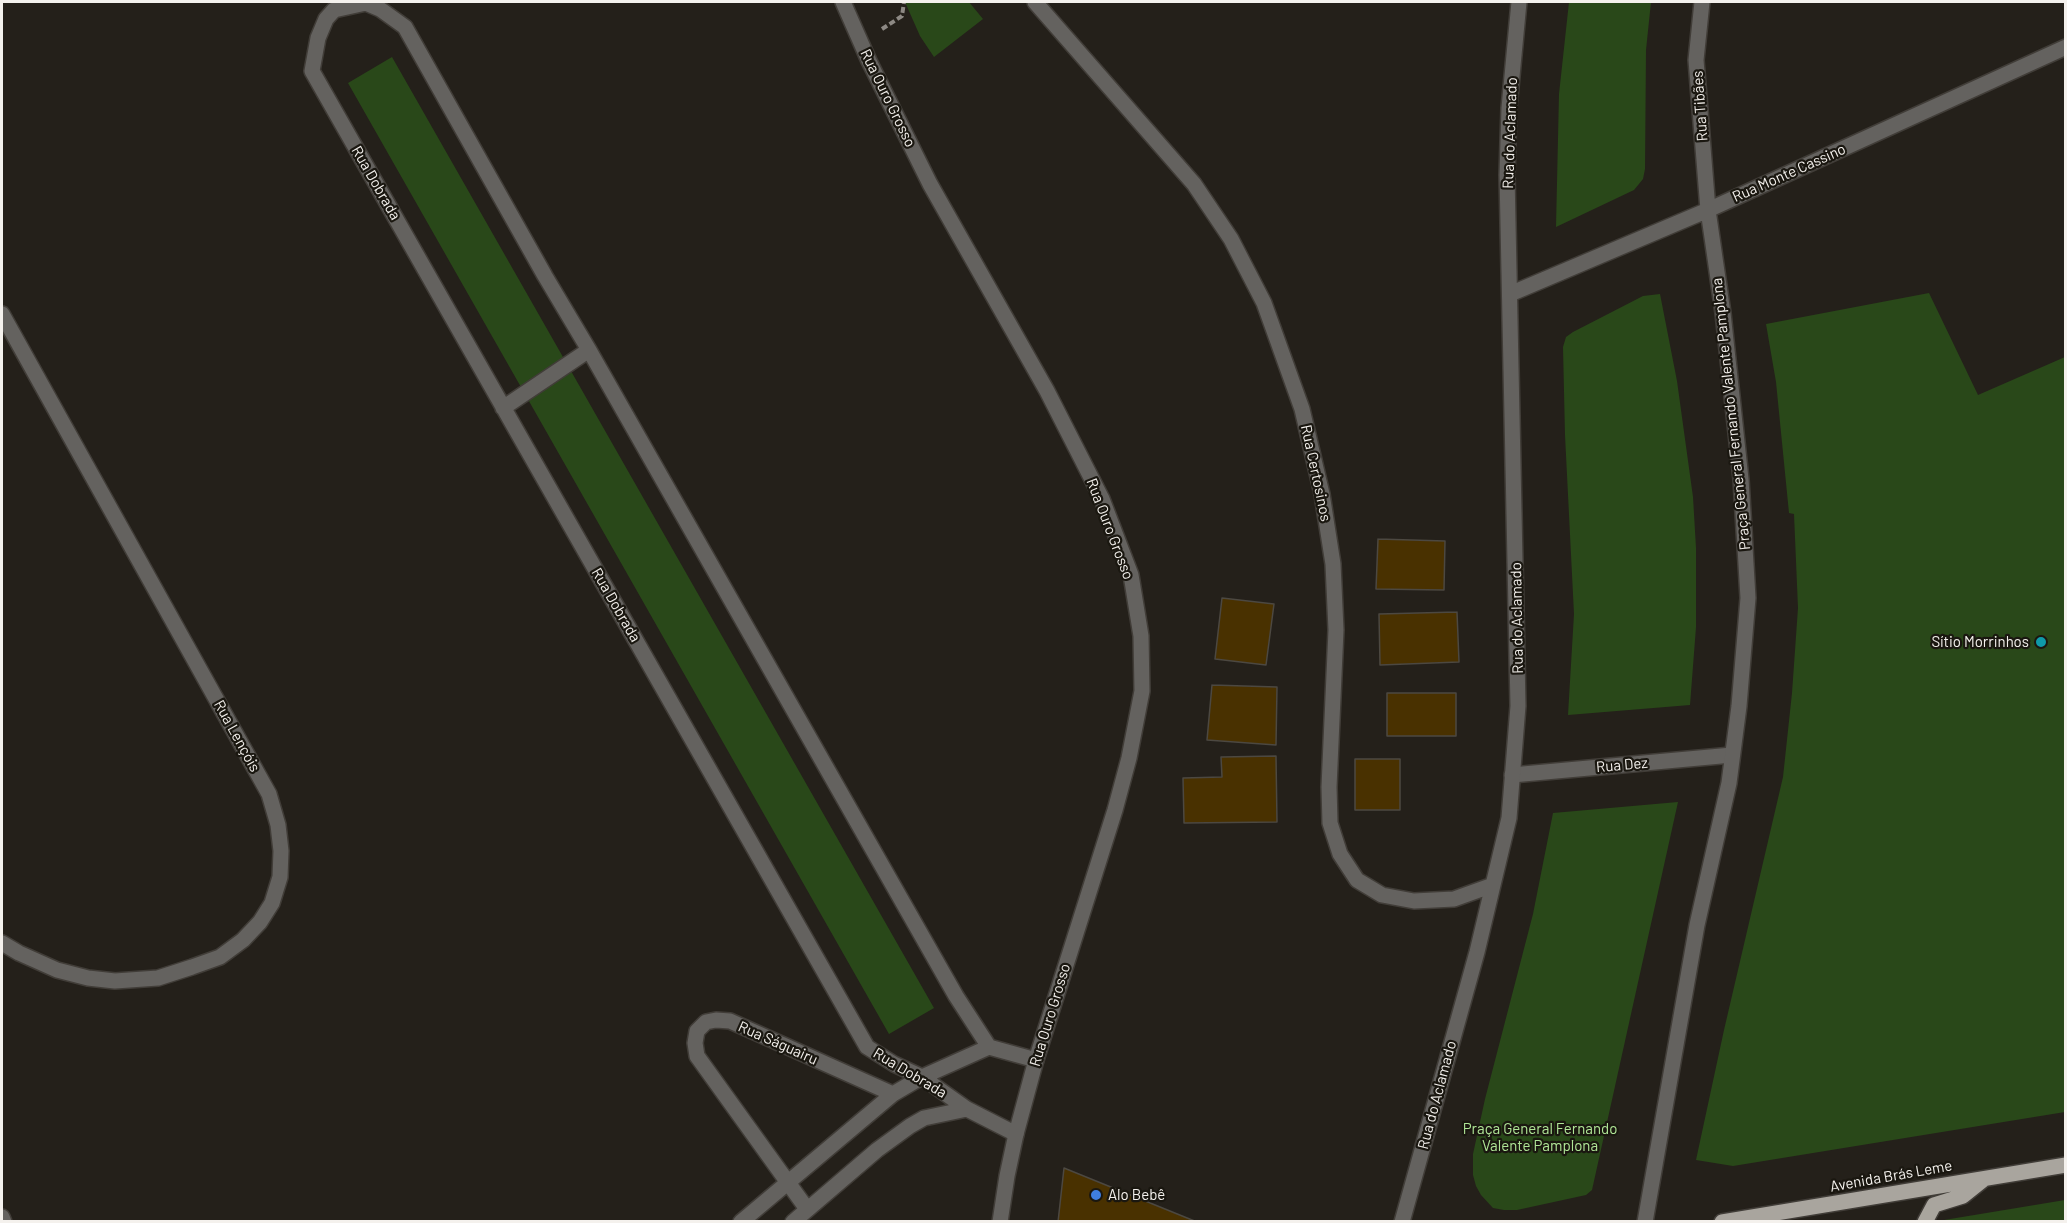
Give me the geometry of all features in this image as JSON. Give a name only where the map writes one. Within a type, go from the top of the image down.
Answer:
[{"type":"main road","name":"Avenida Brás Leme","points":[[1722,1221],[2066,1165]]},
{"type":"main road","points":[[1925,1221],[1934,1205],[1963,1196],[1985,1178]]},
{"type":"street","name":"Rua Ouro Grosso","points":[[843,2],[860,42],[930,184],[1031,362],[1102,499],[1131,575],[1141,636],[1142,691],[1130,758],[1036,1060],[1006,1176],[1000,1221]]},
{"type":"street","name":"Rua Certosinos","points":[[1035,2],[1194,184],[1231,239],[1264,303],[1302,409],[1322,494],[1333,564],[1336,630],[1330,823],[1340,854],[1357,880],[1382,895],[1414,901],[1454,899],[1493,885]]},
{"type":"street","name":"Rua do Aclamado","points":[[1402,1221],[1477,952],[1509,818],[1518,706],[1507,175],[1509,108],[1519,2]]},
{"type":"street","name":"Rua Tibães","points":[[1701,2],[1696,60],[1708,210]]},
{"type":"street","name":"Rua Dobrada","points":[[989,1047],[956,996],[405,27],[380,9],[366,3],[333,6],[318,38],[312,71],[867,1047],[894,1064],[922,1077],[967,1109],[1016,1134]]},
{"type":"street","name":"Rua Monte Cassino","points":[[1510,294],[1708,210],[2066,47]]},
{"type":"street","name":"Praça General Fernando Valente Pamplona","points":[[1645,1221],[1697,924],[1729,783],[1748,598],[1740,468],[1723,313],[1708,210]]},
{"type":"street","name":"Rua Lençóis","points":[[2,314],[269,794],[278,825],[281,851],[280,877],[275,894],[260,922],[243,940],[220,957],[192,967],[158,978],[115,981],[88,978],[57,970],[2,943]]},
{"type":"street","points":[[503,408],[589,350]]},
{"type":"street","name":"Rua Dez","points":[[1512,775],[1732,755]]},
{"type":"street","name":"Rua Ságuairu","points":[[807,1209],[697,1056],[695,1043],[697,1031],[705,1022],[716,1020],[729,1022],[893,1094]]},
{"type":"street","points":[[741,1221],[893,1094],[922,1077],[989,1047],[1036,1060]]},
{"type":"street","points":[[793,1221],[877,1150],[910,1126],[924,1119],[967,1109]]},
{"type":"street","points":[[2,1217],[4,1221]]},
{"type":"path","points":[[860,42],[902,16],[904,2]]},
{"type":"green space","points":[[905,2],[969,2],[983,19],[934,57],[920,36]]},
{"type":"green space","points":[[1569,2],[1651,2],[1646,50],[1645,169],[1643,179],[1634,190],[1556,227],[1559,94]]},
{"type":"green space","points":[[392,57],[934,1008],[889,1034],[348,83]]},
{"type":"green space","points":[[1929,293],[1978,395],[2065,357],[2065,1112],[1733,1166],[1696,1160],[1783,777],[1792,693],[1798,608],[1794,514],[1789,513],[1776,382],[1766,324]]},
{"type":"green space","points":[[1660,294],[1677,381],[1693,497],[1696,548],[1696,627],[1690,705],[1568,715],[1574,614],[1563,347],[1566,337],[1573,332],[1643,296]]},
{"type":"green space","name":"Praça General Fernando Valente Pamplona","points":[[1678,802],[1592,1190],[1586,1195],[1517,1210],[1493,1208],[1476,1186],[1473,1175],[1473,1154],[1533,914],[1553,813]]},
{"type":"green space","points":[[2065,1200],[2065,1221],[1938,1221]]},
{"type":"building","points":[[1378,539],[1445,541],[1444,590],[1376,589]]},
{"type":"building","points":[[1222,598],[1274,604],[1266,665],[1215,659]]},
{"type":"building","points":[[1457,612],[1459,662],[1380,665],[1379,614]]},
{"type":"building","points":[[1212,685],[1277,687],[1276,745],[1207,740]]},
{"type":"building","points":[[1387,693],[1456,693],[1456,736],[1387,736]]},
{"type":"building","points":[[1276,756],[1277,822],[1184,823],[1183,778],[1222,777],[1221,757]]},
{"type":"building","points":[[1355,759],[1400,759],[1400,810],[1355,810]]},
{"type":"building","name":"Alo Bebê","points":[[1064,1168],[1197,1222],[1058,1222]]},
{"type":"place","name":"Sítio Morrinhos","points":[[2041,642]]},
{"type":"place","name":"Alo Bebê","points":[[1096,1195]]}]
